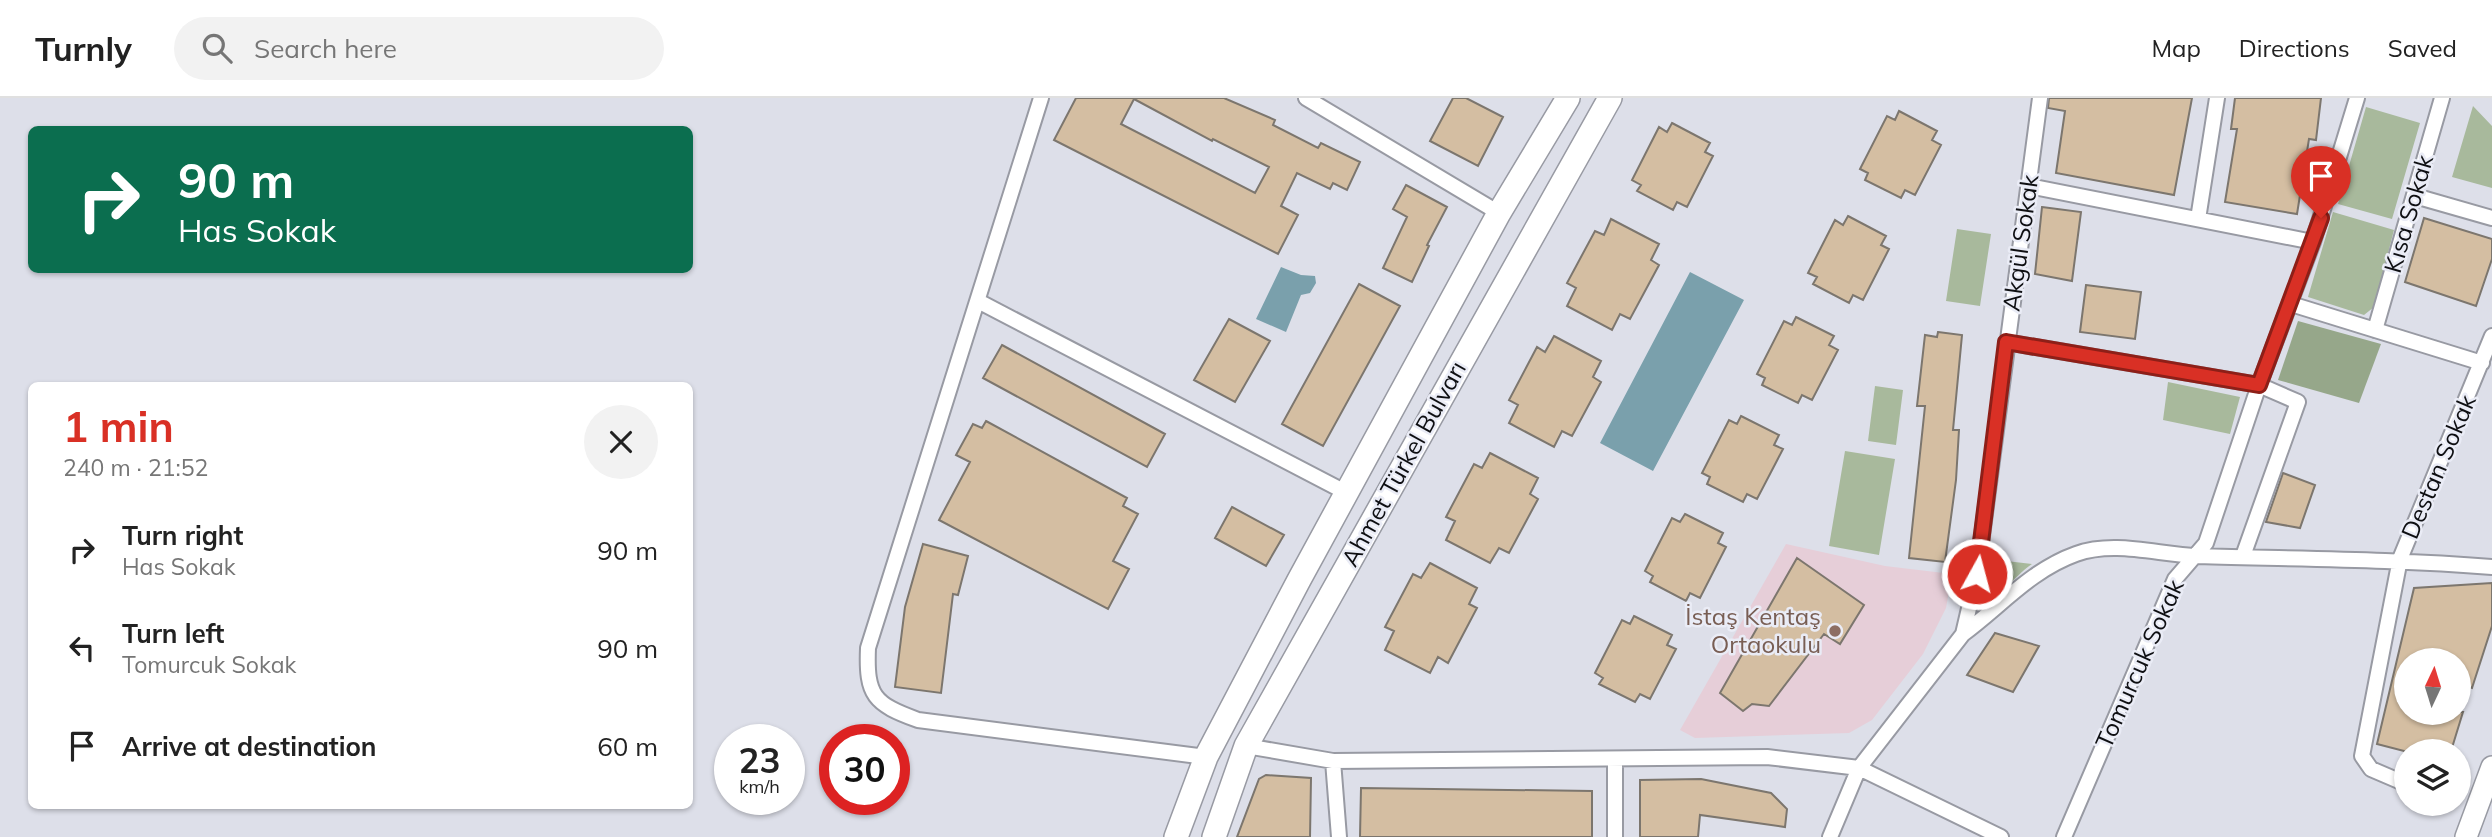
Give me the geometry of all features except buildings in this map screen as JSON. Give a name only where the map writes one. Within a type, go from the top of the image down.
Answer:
[{"type":"main road","name":"Ahmet Türkel Bulvarı","points":[[1176,837],[1206,757],[1499,213],[1569,98]]},
{"type":"main road","name":"Ahmet Türkel Bulvarı","points":[[1214,837],[1246,746],[1610,98]]},
{"type":"main road","points":[[2466,837],[2492,767]]},
{"type":"street","points":[[1041,98],[868,648],[867,675],[874,695],[885,708],[918,720],[1206,757]]},
{"type":"street","points":[[1306,98],[1499,213]]},
{"type":"street","name":"Akgül Sokak","points":[[1830,837],[1859,768],[1963,634],[1977,574],[2040,98]]},
{"type":"street","points":[[2198,219],[2217,98]]},
{"type":"street","name":"Tomurcuk Sokak","points":[[2064,837],[2175,579],[2206,543],[2259,385],[2313,242],[2357,98]]},
{"type":"street","name":"Kısa Sokak","points":[[2375,330],[2442,98]]},
{"type":"street","points":[[2029,186],[2313,242]]},
{"type":"street","points":[[2415,196],[2492,218]]},
{"type":"street","points":[[978,301],[1349,494]]},
{"type":"street","points":[[2291,304],[2482,363]]},
{"type":"street","name":"Destan Sokak","points":[[2394,779],[2371,769],[2362,756],[2400,559],[2492,336]]},
{"type":"street","points":[[2006,342],[2259,385],[2298,402],[2243,556]]},
{"type":"street","points":[[1963,634],[2029,578],[2077,553],[2112,548],[2195,556],[2400,559],[2492,566]]},
{"type":"street","points":[[1246,746],[1333,761],[1767,757],[1859,768],[2001,837]]},
{"type":"street","points":[[1615,759],[1615,837]]},
{"type":"street","points":[[1333,761],[1339,837]]},
{"type":"shaded area","name":"İstaş Kentaş Ortaokulu","points":[[1786,544],[1885,566],[1952,574],[1946,608],[1923,654],[1872,720],[1849,733],[1695,738],[1680,730]]},
{"type":"green space","points":[[2473,106],[2492,126],[2492,188],[2452,177]]},
{"type":"green space","points":[[2366,107],[2420,123],[2392,219],[2338,204]]},
{"type":"green space","points":[[2333,212],[2394,230],[2374,307],[2364,315],[2308,297]]},
{"type":"green space","points":[[1957,229],[1991,234],[1980,306],[1946,301]]},
{"type":"green space","points":[[2298,321],[2381,344],[2359,403],[2278,380]]},
{"type":"green space","points":[[2168,382],[2240,397],[2230,434],[2163,420]]},
{"type":"green space","points":[[1875,386],[1903,390],[1896,445],[1868,441]]},
{"type":"green space","points":[[1845,451],[1895,459],[1879,555],[1829,546]]},
{"type":"green space","points":[[1989,559],[2032,564],[1981,609]]},
{"type":"water","points":[[1281,267],[1301,275],[1315,276],[1316,283],[1310,293],[1301,295],[1286,332],[1256,319]]},
{"type":"water","points":[[1690,272],[1744,300],[1653,471],[1600,443]]},
{"type":"place","name":"İstaş Kentaş Ortaokulu","points":[[1835,631]]},
{"type":"route","points":[[1977,574],[2006,342],[2259,385],[2321,218]]}]
